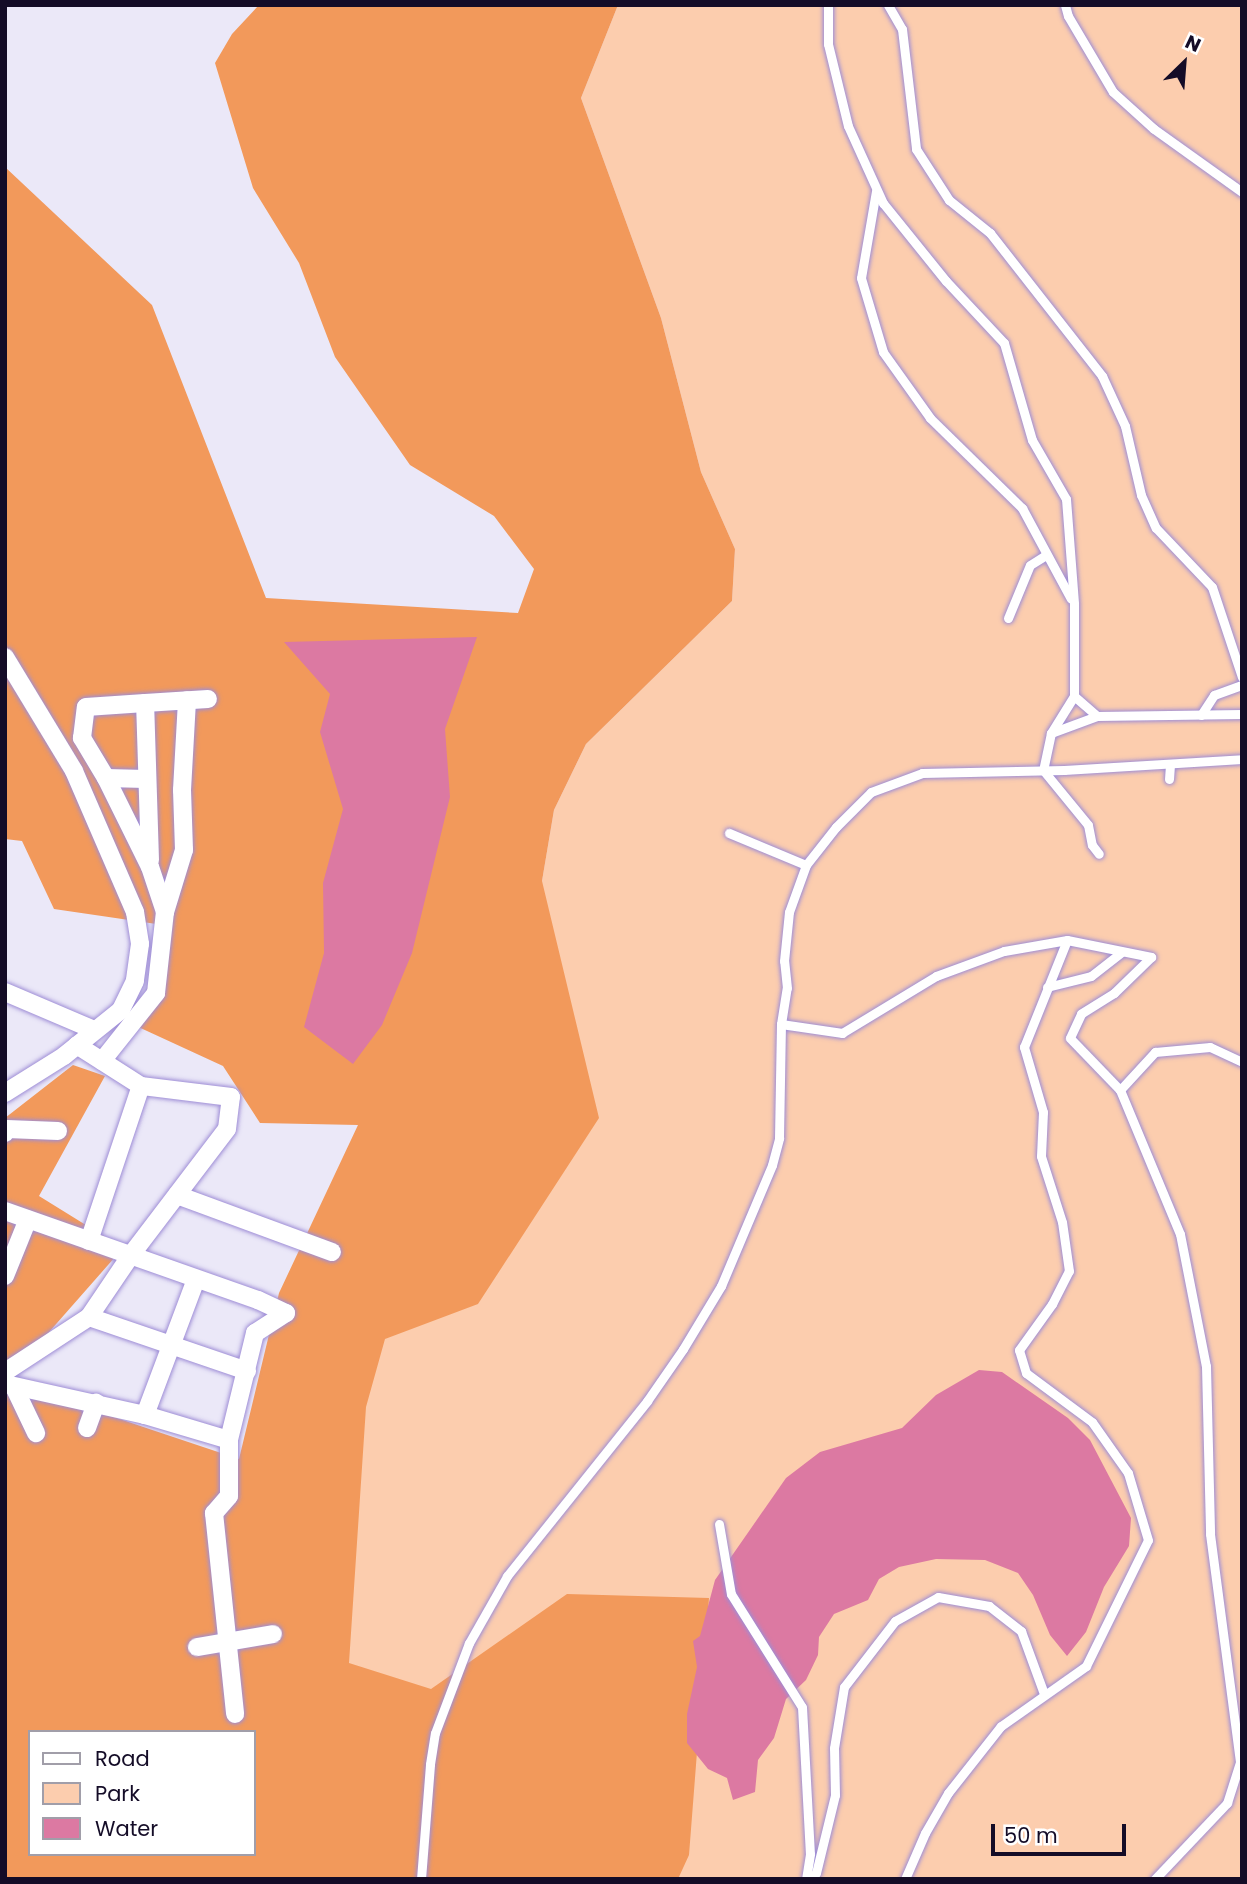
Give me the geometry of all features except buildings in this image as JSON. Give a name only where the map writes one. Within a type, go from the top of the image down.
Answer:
[{"type":"street","points":[[5,657],[74,771],[135,912],[140,944],[135,981],[121,1010],[76,1045],[5,1093]]},
{"type":"street","points":[[165,912],[150,867],[106,778],[82,738],[86,708],[208,699]]},
{"type":"street","points":[[102,1061],[156,993],[165,912],[184,850],[182,790],[187,700]]},
{"type":"street","points":[[145,703],[150,867]]},
{"type":"street","points":[[106,778],[146,779]]},
{"type":"street","points":[[5,992],[94,1030]]},
{"type":"street","points":[[5,1372],[89,1317],[131,1255],[227,1129],[231,1097],[141,1086],[76,1045]]},
{"type":"street","points":[[89,1241],[141,1086]]},
{"type":"street","points":[[5,1133],[7,1129],[58,1130]]},
{"type":"street","points":[[177,1195],[332,1252]]},
{"type":"street","points":[[5,1210],[286,1313],[255,1333],[229,1440],[229,1496],[214,1513],[235,1714]]},
{"type":"street","points":[[5,1276],[28,1219]]},
{"type":"street","points":[[145,1415],[196,1279]]},
{"type":"street","points":[[89,1317],[247,1371]]},
{"type":"street","points":[[10,1386],[145,1415],[229,1440]]},
{"type":"street","points":[[10,1386],[36,1433]]},
{"type":"street","points":[[88,1428],[96,1403]]},
{"type":"street","points":[[197,1647],[273,1634]]},
{"type":"lane","points":[[828,5],[828,44],[848,126],[883,203],[946,281],[1004,343],[1032,440],[1066,499],[1074,604],[1074,695],[1051,733],[1043,770]]},
{"type":"lane","points":[[888,5],[902,29],[916,149],[949,200],[990,233],[1102,376],[1125,426],[1141,495],[1156,527],[1212,587],[1242,677]]},
{"type":"lane","points":[[1065,5],[1068,16],[1113,92],[1154,129],[1242,192]]},
{"type":"lane","points":[[877,189],[861,278],[883,352],[930,418],[1022,508],[1074,604]]},
{"type":"lane","points":[[1008,618],[1030,565],[1046,555]]},
{"type":"lane","points":[[1201,715],[1214,695],[1242,685]]},
{"type":"lane","points":[[1074,695],[1097,716]]},
{"type":"lane","points":[[1051,733],[1097,716],[1242,714]]},
{"type":"lane","points":[[421,1879],[429,1764],[435,1732],[469,1643],[508,1576],[647,1401],[683,1349],[720,1286],[755,1210],[779,1138],[781,1024],[787,988],[784,961],[789,912],[806,866],[836,827],[871,792],[922,773],[1043,770],[1242,759]]},
{"type":"lane","points":[[1169,779],[1170,764]]},
{"type":"lane","points":[[1043,770],[1088,825],[1091,845],[1099,854]]},
{"type":"lane","points":[[729,833],[806,866]]},
{"type":"lane","points":[[781,1024],[842,1033],[936,975],[1004,951],[1067,940],[1151,957],[1114,993],[1081,1014],[1070,1038],[1120,1090],[1180,1234],[1206,1366],[1210,1534],[1240,1762],[1227,1803],[1155,1879]]},
{"type":"lane","points":[[905,1879],[925,1833],[948,1793],[1001,1726],[1086,1666],[1148,1540],[1128,1473],[1092,1422],[1026,1373],[1019,1350],[1052,1304],[1069,1271],[1062,1222],[1041,1156],[1043,1112],[1024,1047],[1067,940]]},
{"type":"lane","points":[[1047,986],[1091,976],[1122,952]]},
{"type":"lane","points":[[1120,1090],[1155,1052],[1210,1047],[1242,1062]]},
{"type":"lane","points":[[719,1524],[731,1594],[802,1707],[810,1854],[808,1879]]},
{"type":"lane","points":[[808,1879],[816,1872],[835,1795],[834,1748],[844,1687],[895,1621],[938,1597],[989,1606],[1021,1631],[1044,1694]]},
{"type":"green space","points":[[618,5],[1242,5],[1242,1879],[511,1879],[295,1759],[358,1125],[542,881],[554,810],[586,744],[732,601],[735,549],[701,472],[661,318],[581,98]]},
{"type":"shaded area","points":[[259,5],[618,5],[581,98],[661,318],[701,472],[735,549],[732,601],[586,744],[554,810],[542,881],[599,1118],[478,1304],[385,1339],[366,1407],[349,1663],[431,1689],[567,1594],[709,1598],[689,1855],[678,1879],[5,1879],[5,1118],[73,1065],[105,1076],[39,1196],[123,1248],[6,1381],[239,1459],[279,1293],[358,1125],[260,1123],[223,1066],[134,1025],[170,926],[54,909],[22,841],[5,839],[5,167],[152,305],[266,598],[518,613],[534,569],[494,516],[410,465],[335,357],[299,263],[253,188],[215,63],[232,34]]},
{"type":"water","points":[[477,637],[445,729],[450,797],[412,953],[382,1025],[353,1064],[304,1027],[324,953],[323,883],[343,809],[320,732],[330,694],[284,642]]},
{"type":"water","points":[[979,1370],[1002,1372],[1068,1418],[1090,1440],[1131,1518],[1129,1546],[1104,1587],[1086,1632],[1067,1656],[1050,1635],[1033,1595],[1018,1573],[985,1560],[936,1559],[899,1567],[879,1579],[868,1600],[834,1614],[819,1637],[818,1655],[806,1680],[786,1699],[774,1738],[758,1760],[755,1792],[733,1800],[727,1778],[708,1769],[687,1743],[687,1714],[697,1667],[693,1641],[700,1636],[715,1580],[786,1478],[820,1452],[902,1428],[936,1395]]}]
